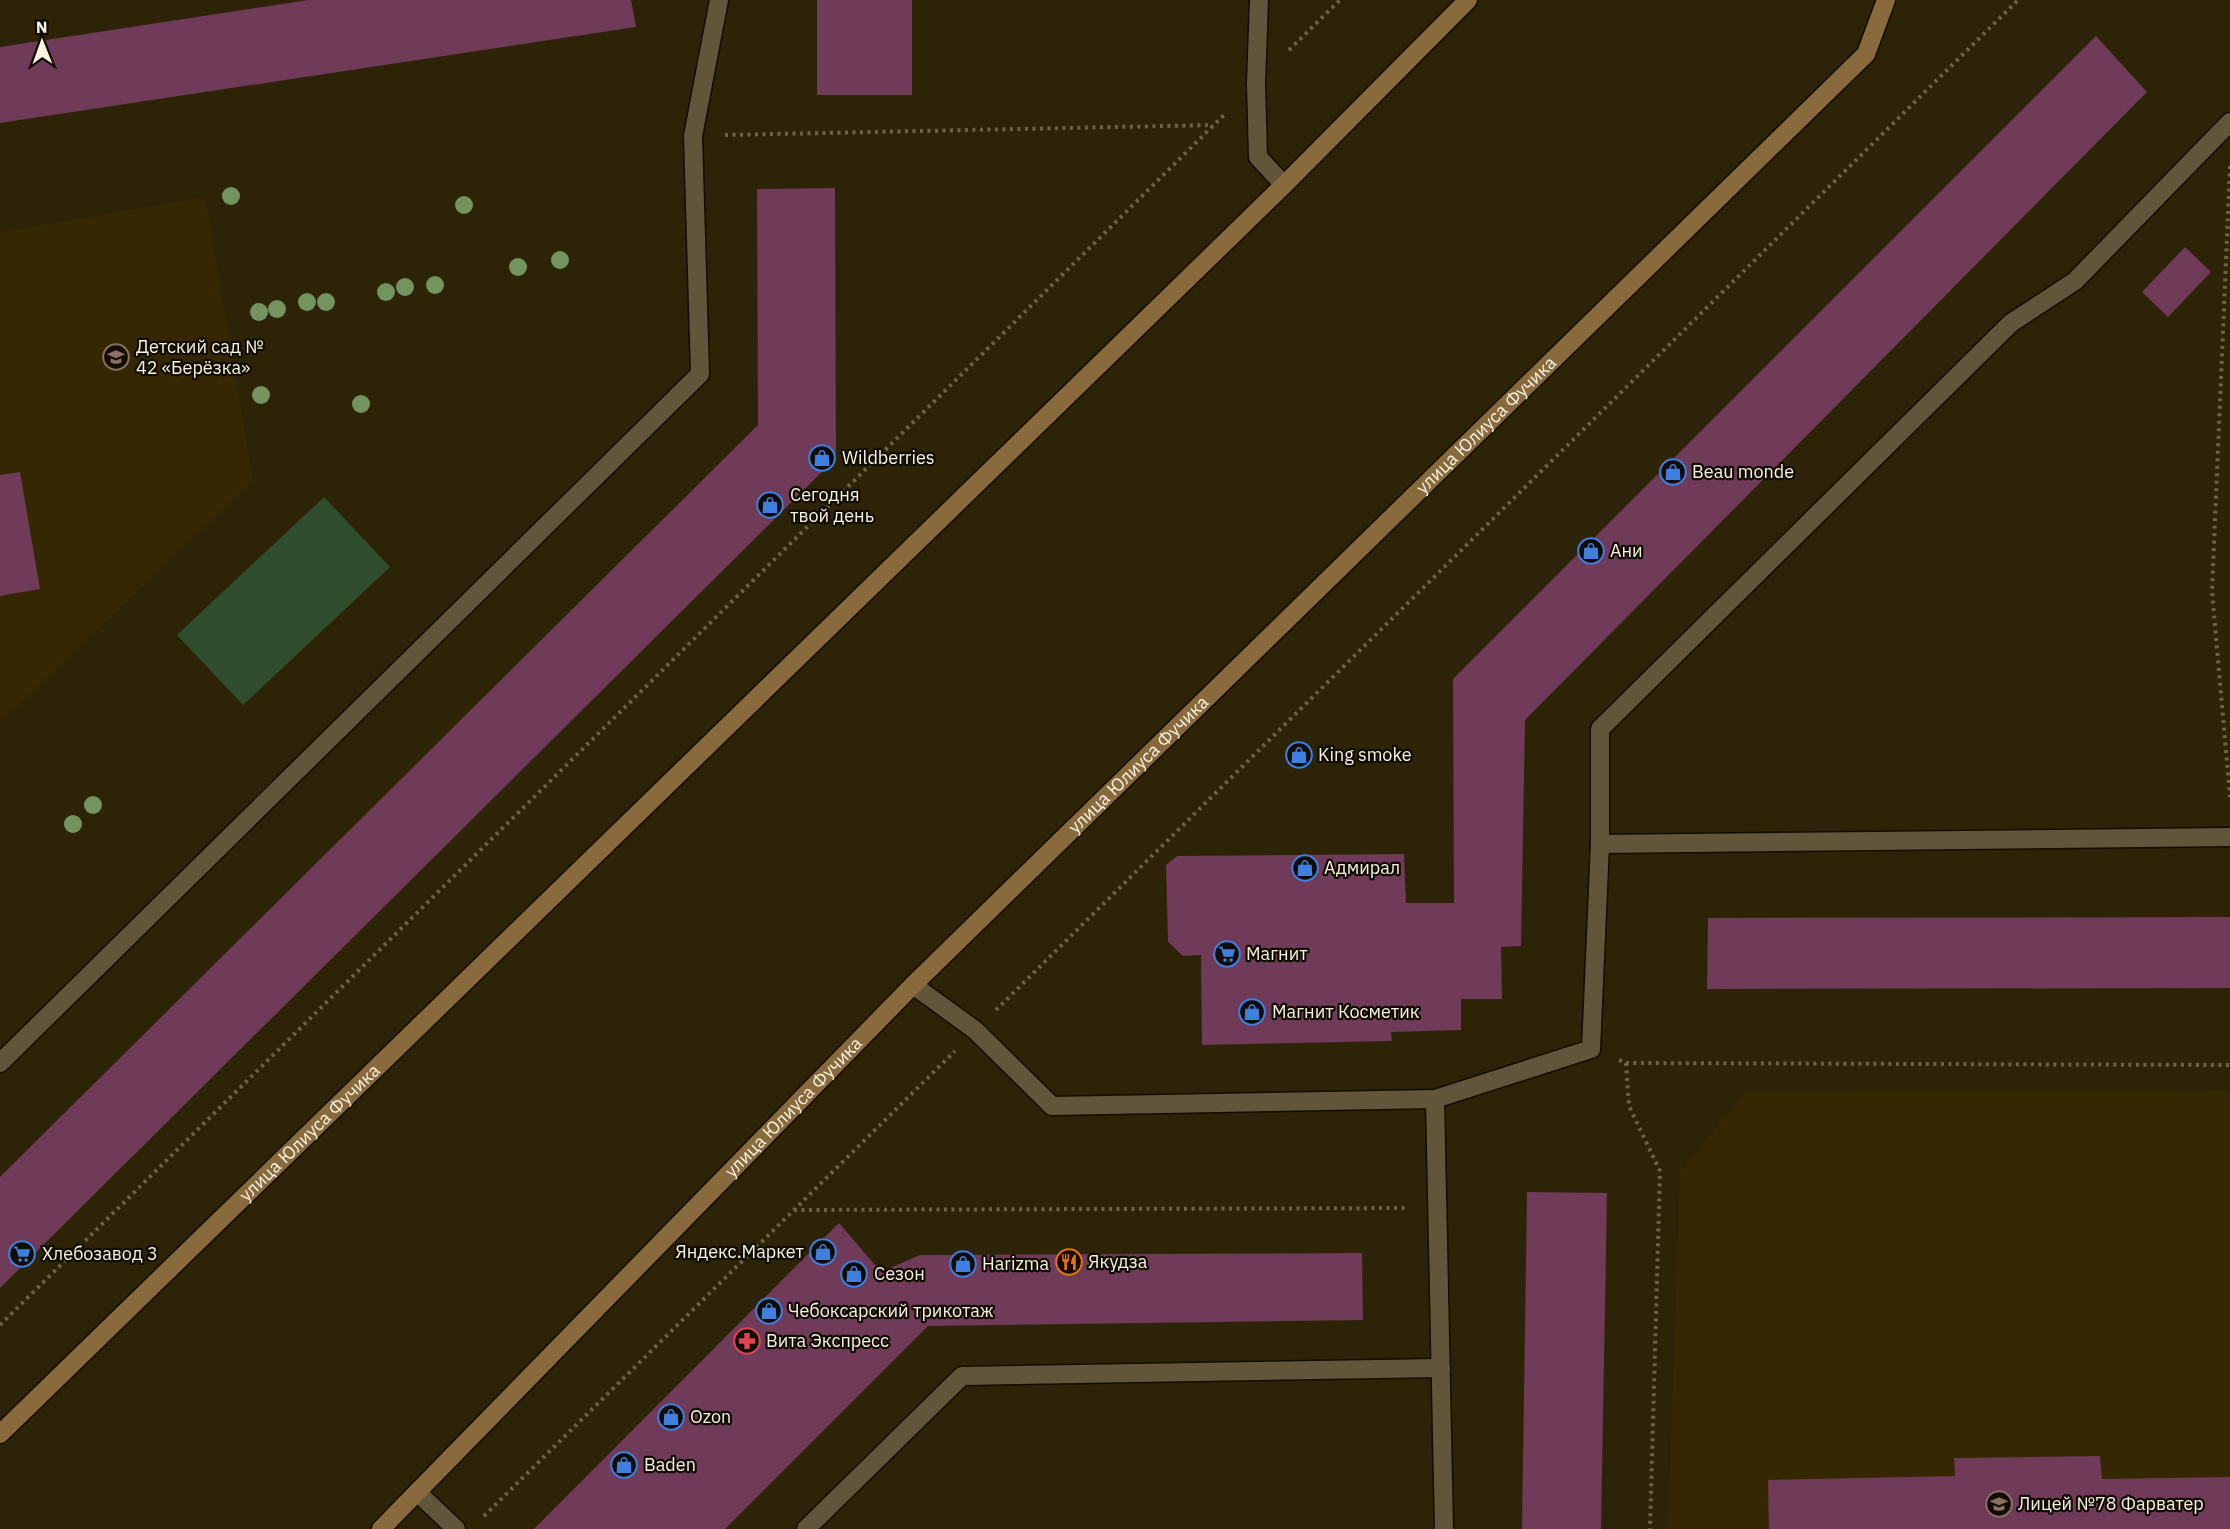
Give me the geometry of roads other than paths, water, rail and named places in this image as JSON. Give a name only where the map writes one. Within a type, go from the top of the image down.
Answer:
[{"type":"main road","name":"улица Юлиуса Фучика","points":[[2,1429],[1284,185],[1468,0]]},
{"type":"main road","name":"улица Юлиуса Фучика","points":[[381,1529],[913,985],[1866,54],[1886,0]]},
{"type":"lane","points":[[0,1063],[700,374],[693,136],[719,0]]},
{"type":"lane","points":[[1259,0],[1256,84],[1258,157],[1284,185]]},
{"type":"lane","points":[[913,985],[975,1030],[1052,1106],[1435,1099],[1591,1049],[1600,844],[1600,729],[2011,323],[2075,281],[2230,122]]},
{"type":"lane","points":[[1600,844],[2230,837]]},
{"type":"lane","points":[[1435,1099],[1444,1529]]},
{"type":"lane","points":[[806,1529],[962,1376],[1441,1368]]},
{"type":"lane","points":[[417,1491],[456,1529]]},
{"type":"place","name":"Детский сад № 42 «Берёзка»","points":[[116,357]]},
{"type":"place","name":"Wildberries","points":[[822,458]]},
{"type":"place","name":"Beau monde","points":[[1673,472]]},
{"type":"place","name":"Сегодня твой день","points":[[770,505]]},
{"type":"place","name":"Ани","points":[[1591,551]]},
{"type":"place","name":"King smoke","points":[[1299,755]]},
{"type":"place","name":"Адмирал","points":[[1305,868]]},
{"type":"place","name":"Магнит","points":[[1227,954]]},
{"type":"place","name":"Магнит Косметик","points":[[1252,1012]]},
{"type":"place","name":"Яндекс.Маркет","points":[[823,1252]]},
{"type":"place","name":"Хлебозавод 3","points":[[22,1254]]},
{"type":"place","name":"Якудза","points":[[1069,1262]]},
{"type":"place","name":"Harizma","points":[[963,1264]]},
{"type":"place","name":"Сезон","points":[[854,1274]]},
{"type":"place","name":"Чебоксарский трикотаж","points":[[769,1311]]},
{"type":"place","name":"Вита Экспресс","points":[[747,1341]]},
{"type":"place","name":"Ozon","points":[[671,1417]]},
{"type":"place","name":"Baden","points":[[624,1465]]},
{"type":"place","name":"Лицей №78 Фарватер","points":[[1999,1504]]}]
